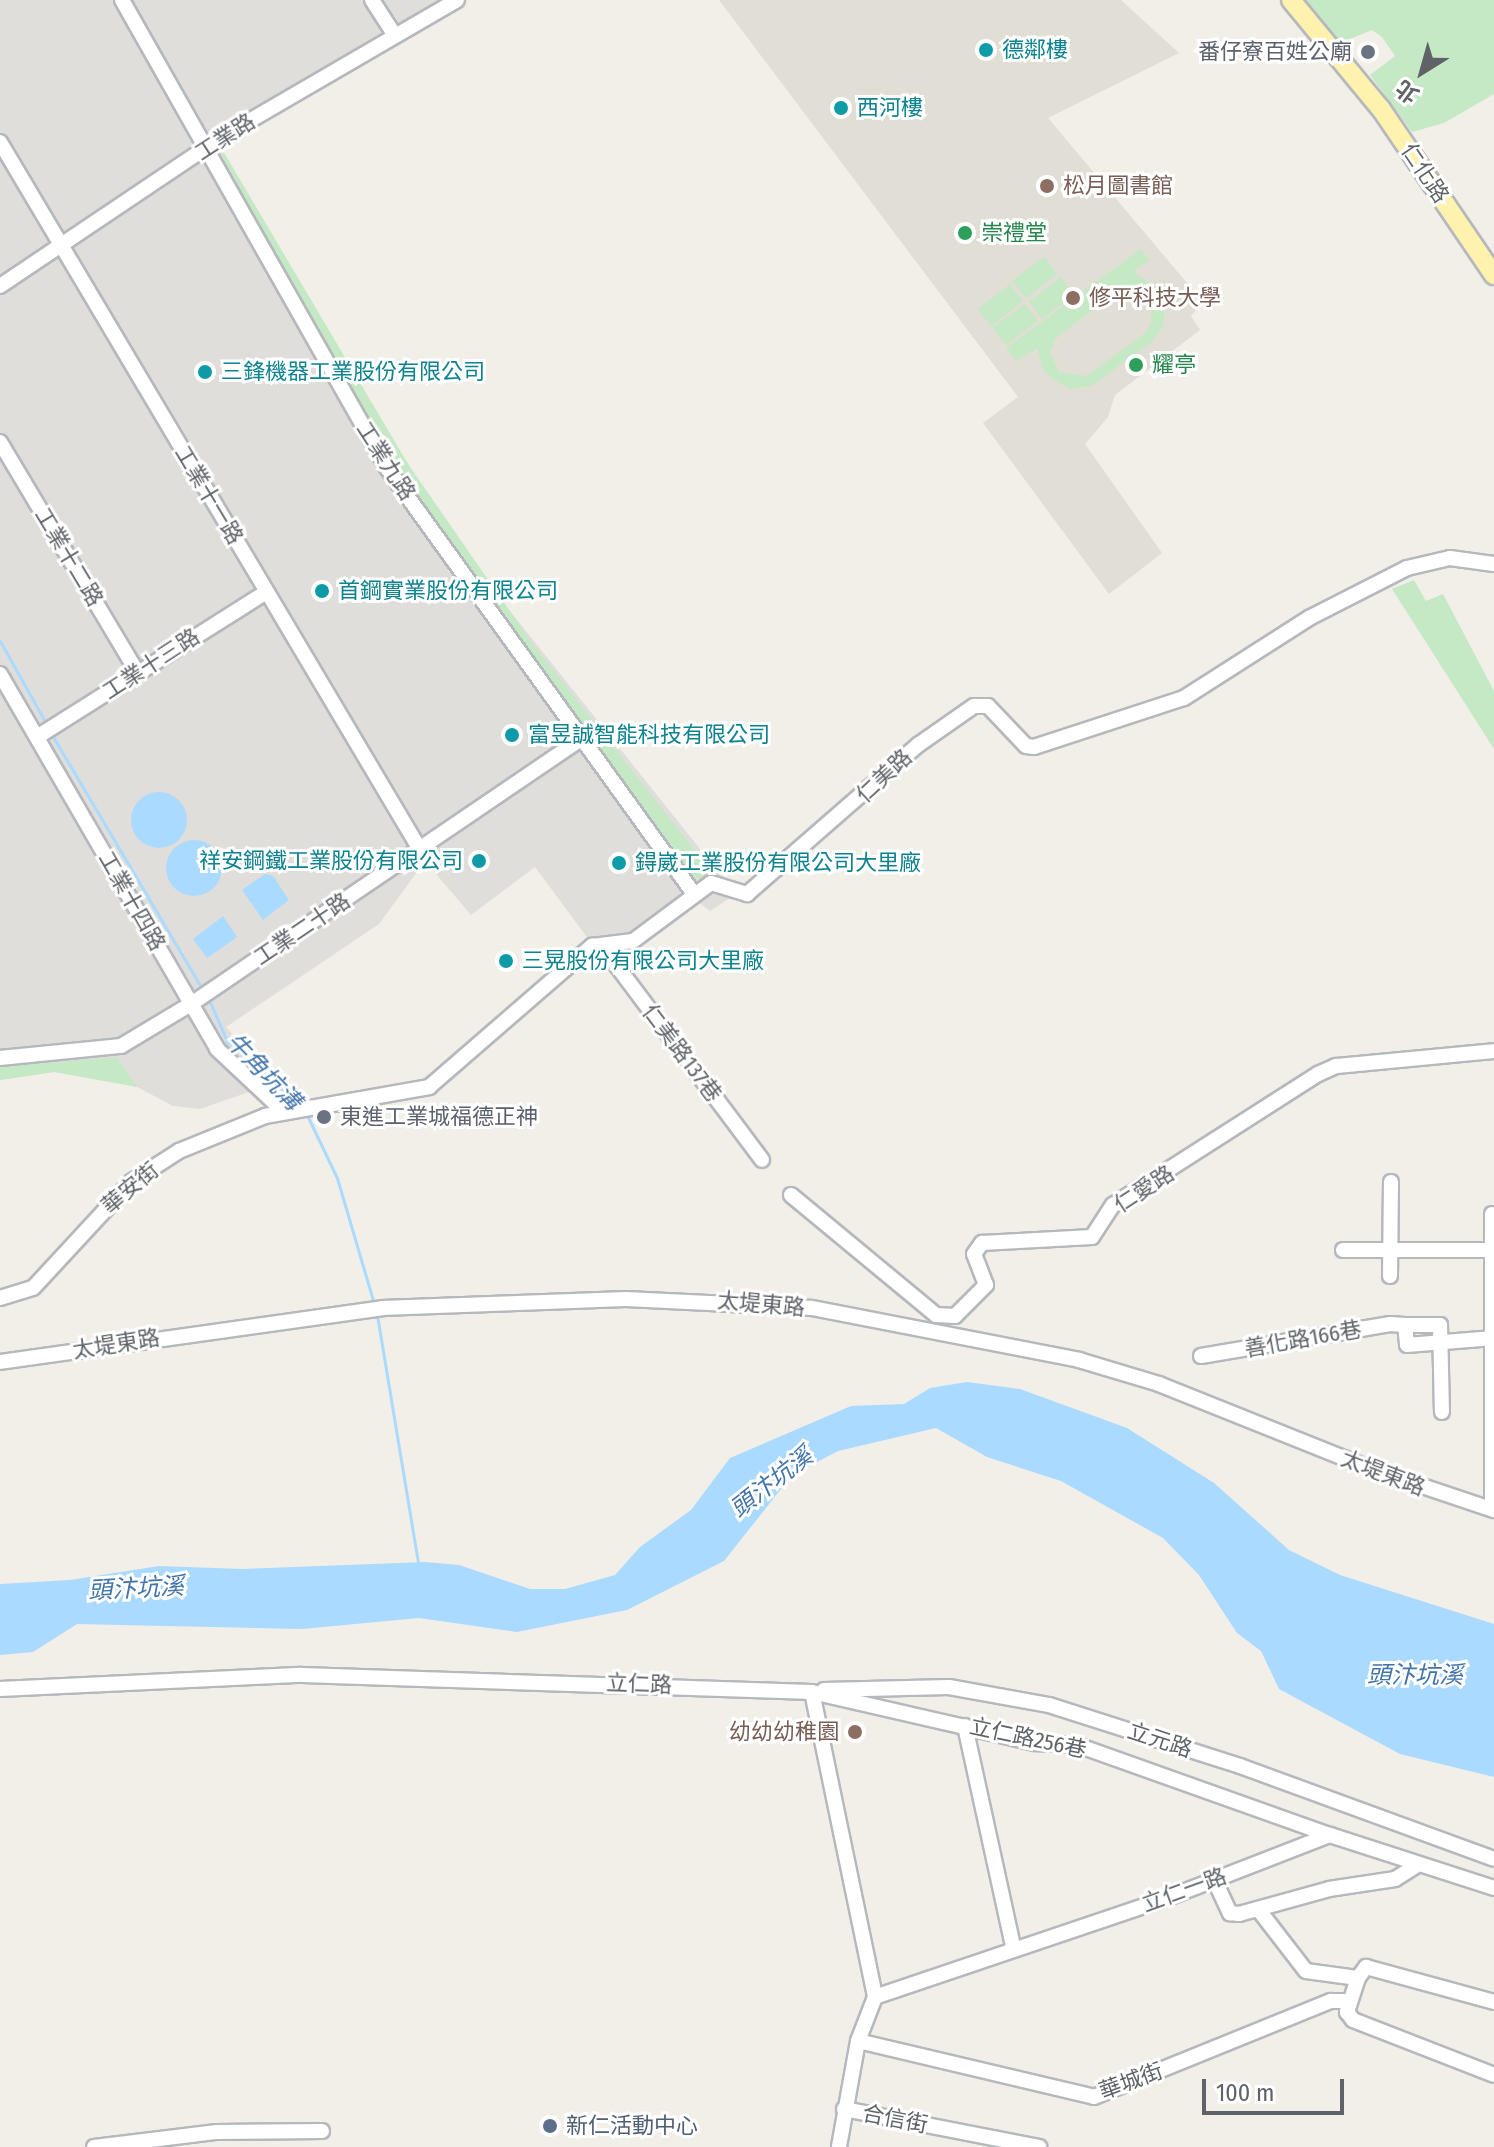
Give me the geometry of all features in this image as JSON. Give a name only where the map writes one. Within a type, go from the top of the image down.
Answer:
[{"type":"main road","name":"仁化路","points":[[1291,0],[1398,132],[1494,275]]},
{"type":"street","name":"工業九路","points":[[122,0],[204,150],[387,468],[694,894]]},
{"type":"street","points":[[372,0],[394,34]]},
{"type":"street","name":"工業路","points":[[0,286],[63,248],[204,150],[394,34],[457,0]]},
{"type":"street","name":"工業十一路","points":[[0,142],[419,848]]},
{"type":"street","name":"工業十二路","points":[[0,442],[137,672]]},
{"type":"street","name":"仁美路","points":[[694,894],[714,882],[736,894],[747,894],[918,745],[978,704],[988,706],[1026,746],[1034,747],[1122,714],[1184,698],[1309,618],[1396,572],[1450,558],[1494,564]]},
{"type":"street","name":"工業十三路","points":[[44,732],[266,592]]},
{"type":"street","name":"工業十四路","points":[[0,674],[44,732],[227,1061],[288,1112]]},
{"type":"street","name":"工業二十路","points":[[0,1058],[121,1046],[213,990],[581,739]]},
{"type":"street","points":[[602,946],[633,941],[694,894]]},
{"type":"street","name":"華安街","points":[[0,1298],[33,1288],[84,1228],[149,1169],[204,1140],[288,1112],[429,1087],[592,946],[602,946]]},
{"type":"street","name":"仁美路137巷","points":[[602,946],[762,1160]]},
{"type":"street","name":"仁愛路","points":[[791,1195],[936,1315],[955,1316],[983,1292],[986,1285],[974,1254],[982,1243],[1092,1237],[1113,1205],[1318,1074],[1336,1066],[1494,1051]]},
{"type":"street","points":[[1390,1276],[1391,1182]]},
{"type":"street","points":[[1492,1214],[1493,1510]]},
{"type":"street","points":[[1343,1250],[1492,1250]]},
{"type":"street","name":"太堤東路","points":[[0,1362],[374,1309],[722,1300],[907,1324],[1079,1360],[1159,1384],[1366,1467],[1493,1510]]},
{"type":"street","name":"善化路166巷","points":[[1201,1356],[1405,1325],[1407,1345],[1491,1338]]},
{"type":"street","points":[[1442,1342],[1442,1412]]},
{"type":"street","name":"立仁路","points":[[0,1689],[302,1675],[812,1692]]},
{"type":"street","name":"立元路","points":[[812,1692],[949,1687],[1049,1705],[1240,1766],[1494,1859]]},
{"type":"street","points":[[812,1692],[875,1997],[858,2041],[839,2147]]},
{"type":"street","name":"立仁路256巷","points":[[812,1692],[1035,1743],[1077,1745],[1330,1835]]},
{"type":"street","points":[[965,1726],[1014,1950]]},
{"type":"street","points":[[1330,1835],[1494,1888]]},
{"type":"street","name":"立仁一路","points":[[875,1997],[1214,1879],[1330,1835]]},
{"type":"street","points":[[1214,1879],[1230,1913],[1395,1879],[1419,1864]]},
{"type":"street","points":[[1258,1909],[1306,1971],[1358,1978]]},
{"type":"street","points":[[1494,2002],[1366,1967],[1358,1978],[1347,2012],[1353,2020],[1494,2075]]},
{"type":"street","name":"華城街","points":[[858,2041],[1094,2097],[1331,2001],[1349,2001]]},
{"type":"street","name":"合信街","points":[[844,2109],[1039,2147]]},
{"type":"street","points":[[94,2147],[217,2132],[322,2131]]},
{"type":"shaded area","points":[[0,0],[457,0],[215,141],[385,430],[486,581],[736,894],[710,911],[698,902],[632,951],[598,952],[535,867],[471,915],[425,861],[379,924],[226,1027],[240,1042],[255,1073],[252,1091],[200,1109],[173,1106],[137,1087],[85,1074],[54,1072],[0,1080]]},
{"type":"shaded area","name":"修平科技大學","points":[[719,0],[1121,0],[1179,53],[1048,118],[1203,302],[1191,316],[1200,330],[1115,395],[1108,417],[1085,444],[1162,553],[1109,594],[983,423],[1018,397]]},
{"type":"green space","points":[[1304,0],[1494,0],[1494,94],[1444,123],[1412,132],[1370,75],[1395,56],[1382,37],[1372,30],[1340,43]]},
{"type":"green space","points":[[223,151],[408,464],[532,643],[707,866],[703,881],[691,875],[393,460],[221,159]]},
{"type":"green space","points":[[1141,249],[1149,260],[1133,272],[1160,290],[1165,306],[1163,326],[1152,342],[1091,386],[1071,389],[1054,380],[1044,371],[1037,348],[1017,361],[1006,348]],"holes":[[[1129,288],[1142,290],[1151,301],[1151,323],[1145,333],[1087,376],[1059,372],[1050,352],[1055,339],[1116,291]]]},
{"type":"green space","points":[[1044,257],[1057,274],[1026,298],[1012,281]]},
{"type":"green space","points":[[1061,277],[1074,295],[1042,319],[1029,302]]},
{"type":"green space","points":[[1010,284],[1023,301],[991,326],[978,309]]},
{"type":"green space","points":[[1025,304],[1038,321],[1006,345],[992,328]]},
{"type":"green space","points":[[1414,580],[1426,601],[1443,594],[1494,691],[1494,749],[1392,589]]},
{"type":"green space","points":[[117,1057],[137,1087],[54,1072],[0,1080],[0,1067]]},
{"type":"water","points":[[159,792],[179,800],[187,820],[179,840],[159,848],[139,840],[131,820],[139,800]]},
{"type":"water","points":[[194,840],[214,848],[222,868],[214,888],[194,896],[174,888],[166,868],[174,848]]},
{"type":"water","points":[[265,874],[273,876],[289,900],[263,920],[242,890]]},
{"type":"water","points":[[223,916],[237,937],[207,958],[193,939]]},
{"type":"water","name":"頭汴坑溪","points":[[967,1382],[1020,1389],[1127,1428],[1214,1483],[1289,1550],[1340,1575],[1494,1624],[1494,1777],[1400,1754],[1279,1689],[1261,1651],[1237,1633],[1199,1575],[1163,1538],[1061,1481],[987,1457],[936,1428],[838,1451],[792,1475],[724,1561],[627,1610],[517,1632],[419,1618],[302,1629],[77,1624],[33,1652],[0,1655],[0,1584],[70,1580],[159,1566],[242,1569],[425,1562],[459,1565],[530,1589],[565,1589],[615,1575],[640,1547],[691,1510],[730,1458],[851,1406],[904,1404],[930,1388]]},
{"type":"waterway","name":"牛角坑溝","points":[[0,641],[47,725]]},
{"type":"waterway","name":"牛角坑溝","points":[[52,735],[203,990]]},
{"type":"waterway","name":"牛角坑溝","points":[[209,1000],[227,1041],[299,1104]]},
{"type":"waterway","name":"牛角坑溝","points":[[306,1113],[337,1178],[374,1304]]},
{"type":"waterway","name":"牛角坑溝","points":[[377,1315],[418,1564]]},
{"type":"place","name":"德鄰樓","points":[[986,50]]},
{"type":"place","name":"番仔寮百姓公廟","points":[[1368,52]]},
{"type":"place","name":"西河樓","points":[[841,108]]},
{"type":"place","name":"松月圖書館","points":[[1047,186]]},
{"type":"place","name":"崇禮堂","points":[[965,233]]},
{"type":"place","name":"修平科技大學","points":[[1073,298]]},
{"type":"place","name":"耀亭","points":[[1136,365]]},
{"type":"place","name":"三鋒機器工業股份有限公司","points":[[205,372]]},
{"type":"place","name":"首鋼實業股份有限公司","points":[[322,591]]},
{"type":"place","name":"富昱誠智能科技有限公司","points":[[512,735]]},
{"type":"place","name":"祥安鋼鐵工業股份有限公司","points":[[479,861]]},
{"type":"place","name":"鍀崴工業股份有限公司大里廠","points":[[619,863]]},
{"type":"place","name":"三晃股份有限公司大里廠","points":[[506,961]]},
{"type":"place","name":"東進工業城福德正神","points":[[324,1117]]},
{"type":"place","name":"幼幼幼稚園","points":[[855,1732]]},
{"type":"place","name":"新仁活動中心","points":[[550,2126]]}]
